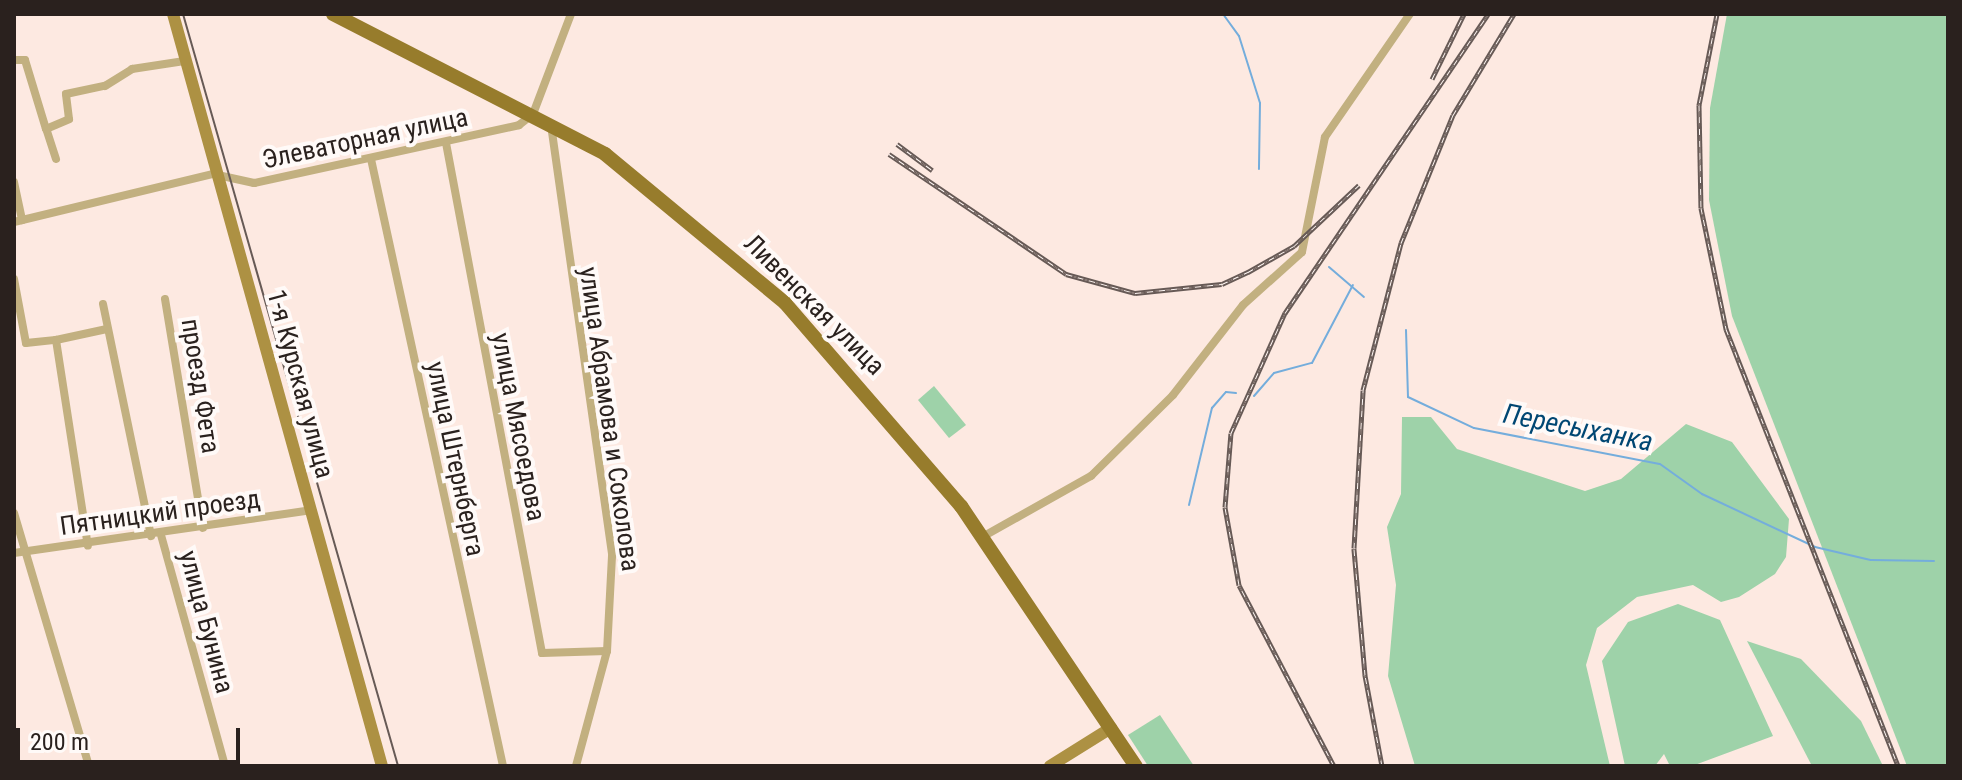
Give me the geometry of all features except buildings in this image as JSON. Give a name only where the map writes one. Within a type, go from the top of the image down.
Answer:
[{"type":"main road","name":"Ливенская улица","points":[[333,14],[552,123],[642,182],[785,303],[875,399],[984,536],[1136,766]]},
{"type":"street","name":"1-я Курская улица","points":[[173,14],[213,174],[312,510],[382,766]]},
{"type":"street","points":[[533,114],[571,14]]},
{"type":"street","points":[[984,536],[1091,476],[1173,395],[1243,305],[1302,252],[1325,137],[1410,14]]},
{"type":"street","points":[[14,60],[25,60],[56,159]]},
{"type":"street","points":[[46,129],[69,119],[66,94],[105,86],[144,66],[184,61]]},
{"type":"street","name":"Элеваторная улица","points":[[18,221],[213,174],[254,183],[371,159],[519,125],[533,114]]},
{"type":"street","name":"улица Абрамова и Соколова","points":[[552,123],[612,556],[607,651],[576,766]]},
{"type":"street","name":"улица Мясоедова","points":[[446,143],[542,653],[607,651]]},
{"type":"street","name":"улица Штернберга","points":[[371,159],[503,766]]},
{"type":"street","points":[[14,182],[18,221]]},
{"type":"street","points":[[14,279],[26,343],[107,329]]},
{"type":"street","name":"проезд Фета","points":[[165,299],[203,528]]},
{"type":"street","name":"улица Бунина","points":[[103,304],[156,536],[225,766]]},
{"type":"street","points":[[56,340],[88,546]]},
{"type":"street","name":"Пятницкий проезд","points":[[14,553],[88,546],[312,510]]},
{"type":"street","points":[[14,513],[89,766]]},
{"type":"street","points":[[1050,766],[1111,728]]},
{"type":"green space","points":[[1727,14],[1948,14],[1948,766],[1907,766],[1732,316],[1709,200],[1710,108]]},
{"type":"green space","points":[[934,386],[966,425],[949,438],[918,400]]},
{"type":"green space","points":[[1402,417],[1431,417],[1457,449],[1585,491],[1621,479],[1686,424],[1732,442],[1789,519],[1786,557],[1775,574],[1739,597],[1721,602],[1693,585],[1637,597],[1597,628],[1586,665],[1610,766],[1415,766],[1388,676],[1396,585],[1387,527],[1401,494]]},
{"type":"green space","points":[[1678,604],[1720,620],[1773,736],[1692,766],[1670,766],[1664,754],[1655,766],[1625,766],[1602,661],[1628,622]]},
{"type":"green space","points":[[1747,641],[1801,659],[1861,721],[1883,766],[1812,766]]},
{"type":"green space","points":[[1160,715],[1194,766],[1148,766],[1128,735]]},
{"type":"waterway","name":"Пересыханка","points":[[1223,14],[1239,36],[1260,103],[1259,169]]},
{"type":"waterway","points":[[1329,267],[1364,297]]},
{"type":"waterway","points":[[1254,396],[1274,373],[1312,363],[1353,285]]},
{"type":"waterway","name":"Пересыханка","points":[[1406,330],[1408,397],[1474,428],[1660,464],[1702,494],[1815,547],[1871,560],[1934,561]]},
{"type":"waterway","points":[[1189,505],[1212,408],[1226,392],[1236,393]]},
{"type":"tram line","points":[[183,14],[398,766]]},
{"type":"railway","points":[[1432,79],[1464,14]]},
{"type":"railway","points":[[1334,766],[1239,585],[1225,507],[1231,433],[1285,313],[1488,14]]},
{"type":"railway","points":[[1382,766],[1365,675],[1354,548],[1363,390],[1401,243],[1453,115],[1514,14]]},
{"type":"railway","points":[[1717,14],[1699,105],[1701,208],[1726,329],[1898,766]]},
{"type":"railway","points":[[897,144],[932,170]]},
{"type":"railway","points":[[889,154],[1066,274],[1135,293],[1222,284],[1248,272],[1294,246],[1359,185]]}]
